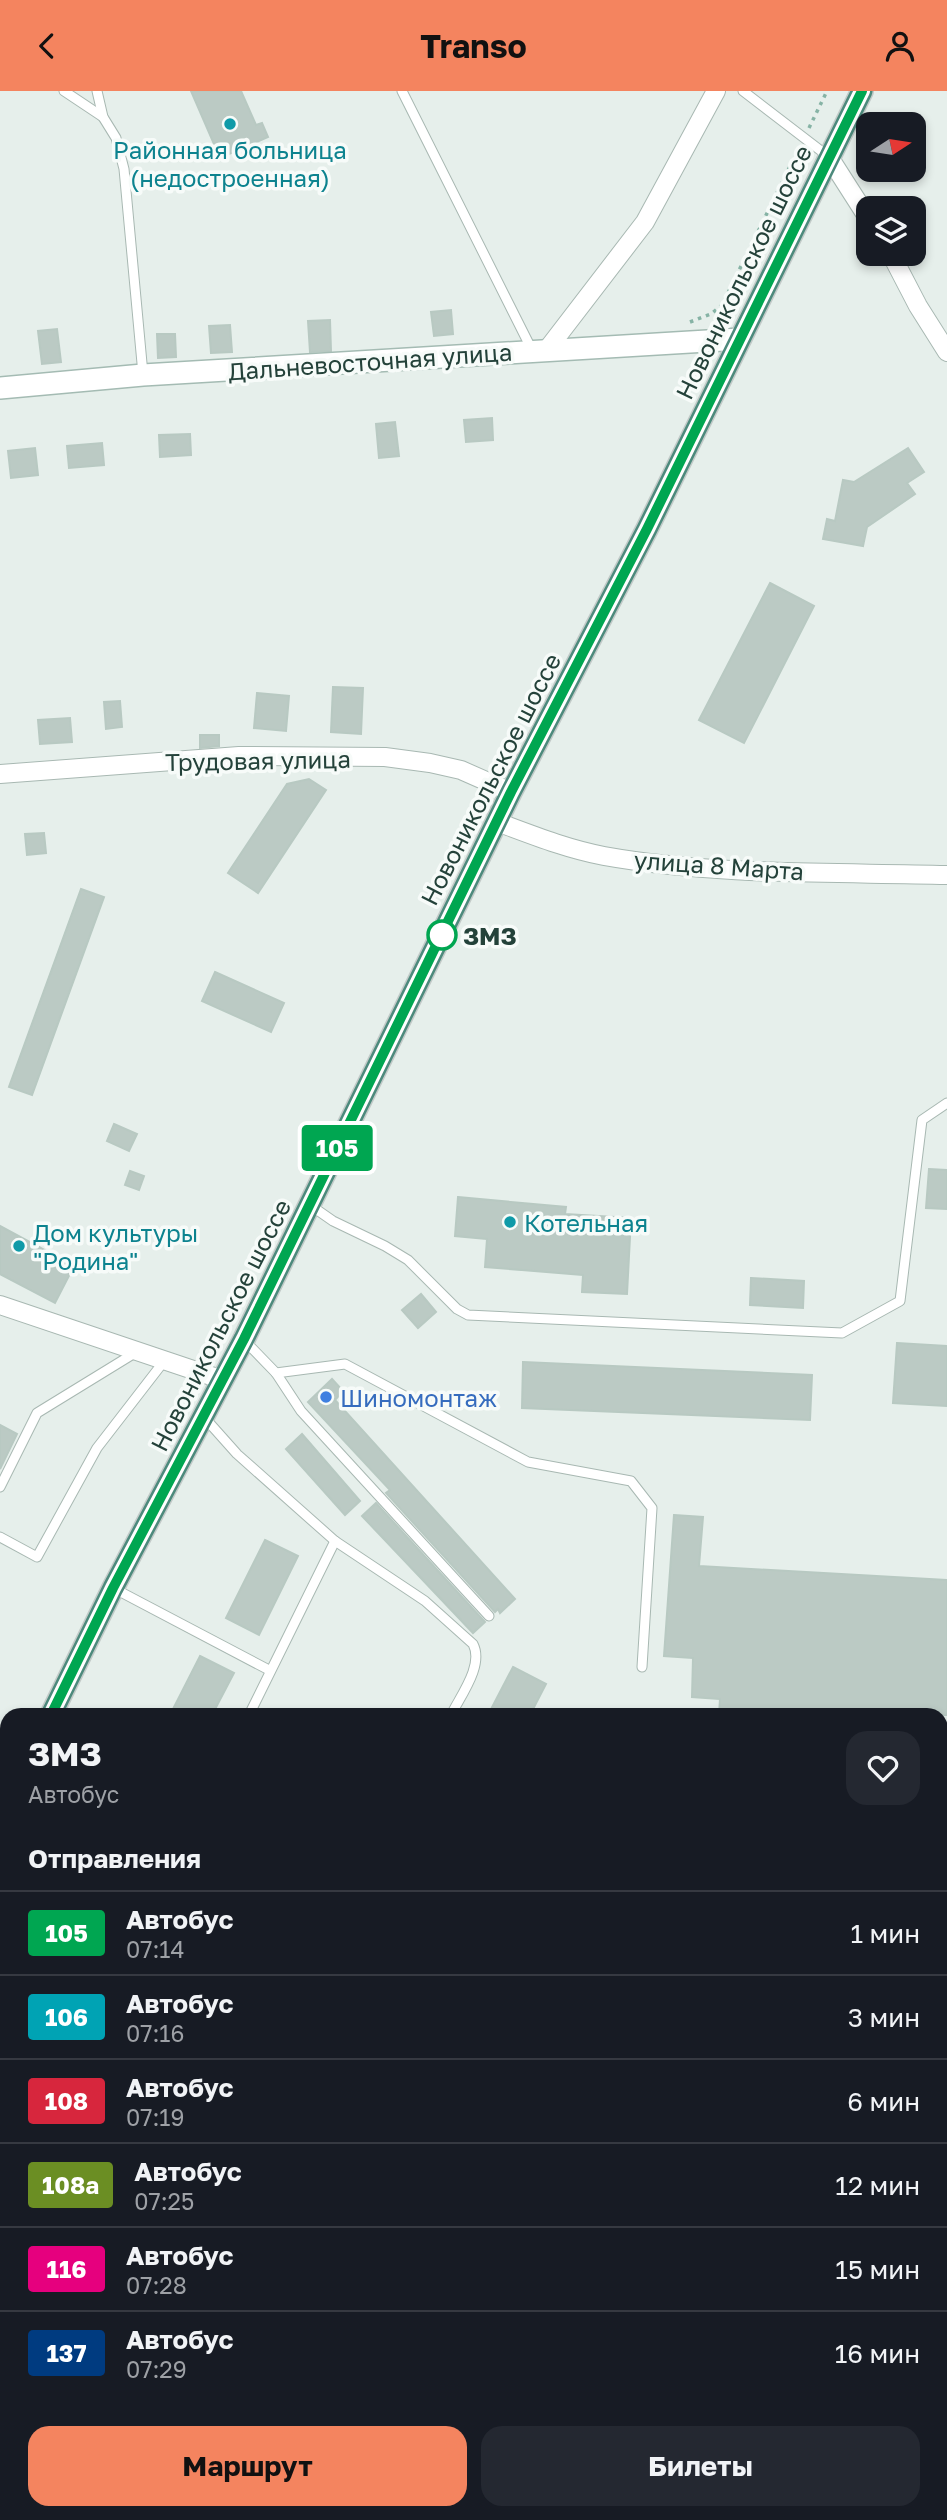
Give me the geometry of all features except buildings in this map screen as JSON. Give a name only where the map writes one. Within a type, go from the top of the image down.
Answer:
[{"type":"highway","name":"Новоникольское шоссе","points":[[57,1708],[113,1588],[244,1339],[511,792],[647,529],[862,91]]},
{"type":"main road","name":"Дальневосточная улица","points":[[0,387],[144,375],[740,339]]},
{"type":"street","points":[[539,351],[645,222],[716,91]]},
{"type":"street","points":[[829,157],[856,199]]},
{"type":"street","points":[[897,266],[947,352]]},
{"type":"street","name":"Трудовая улица","points":[[0,774],[239,756],[385,757],[430,762],[461,770],[511,792]]},
{"type":"street","name":"улица 8 Марта","points":[[497,822],[547,841],[604,856],[711,868],[947,875]]},
{"type":"street","points":[[0,1305],[223,1380]]},
{"type":"lane","points":[[64,91],[103,117]]},
{"type":"lane","points":[[97,91],[103,117],[116,138],[124,169],[127,225],[144,375]]},
{"type":"lane","points":[[402,91],[539,351]]},
{"type":"lane","points":[[743,91],[829,157]]},
{"type":"lane","points":[[310,1205],[332,1221],[408,1260],[457,1309],[468,1315],[842,1333],[900,1301],[922,1120],[947,1103]]},
{"type":"lane","points":[[244,1339],[276,1373],[301,1411],[489,1616]]},
{"type":"lane","points":[[0,1487],[37,1413],[138,1351]]},
{"type":"lane","points":[[0,1537],[37,1557],[97,1448],[164,1360]]},
{"type":"lane","points":[[276,1373],[345,1364],[528,1462],[631,1481],[652,1508],[642,1667]]},
{"type":"lane","points":[[204,1416],[237,1454],[334,1541],[425,1601],[473,1644],[477,1661],[455,1708]]},
{"type":"lane","points":[[252,1708],[334,1541]]},
{"type":"lane","points":[[113,1588],[270,1670]]},
{"type":"path","points":[[690,322],[711,314],[722,305],[827,91]]},
{"type":"bus line","name":"105","points":[[54,1708],[113,1588],[244,1339],[511,792],[647,529],[862,91]]},
{"type":"place","name":"Районная больница (недостроенная)","points":[[230,124]]},
{"type":"place","name":"ЗМЗ","points":[[442,935]]},
{"type":"place","name":"Котельная","points":[[510,1222]]},
{"type":"place","name":"Дом культуры \"Родина\"","points":[[19,1246]]},
{"type":"place","name":"Шиномонтаж","points":[[326,1397]]}]
